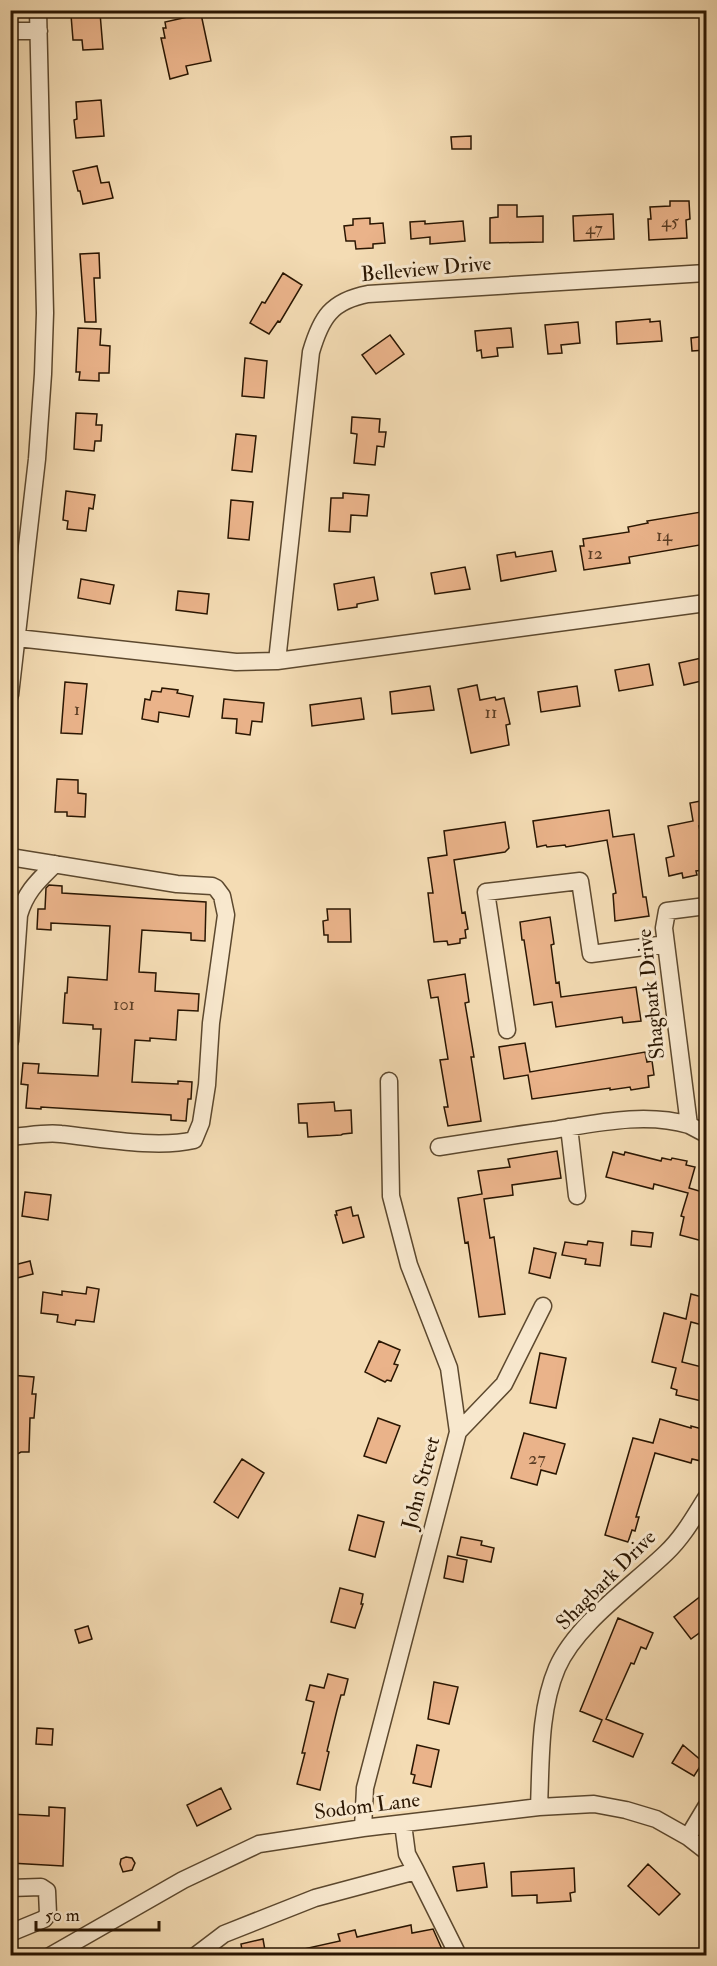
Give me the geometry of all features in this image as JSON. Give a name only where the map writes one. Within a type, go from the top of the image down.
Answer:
[{"type":"street","points":[[10,695],[17,638],[17,583],[37,459],[45,323],[38,10]]},
{"type":"street","points":[[10,31],[39,31]]},
{"type":"street","name":"Belleview Drive","points":[[277,662],[311,352],[318,329],[331,310],[344,301],[368,294],[706,273]]},
{"type":"street","points":[[17,638],[236,662],[277,662],[706,603]]},
{"type":"street","points":[[10,856],[177,884],[212,886],[222,896],[226,915],[211,1023],[207,1085],[201,1123],[194,1140],[179,1144],[94,1139],[58,1134],[10,1137]]},
{"type":"street","points":[[10,1041],[23,902],[30,890],[55,864]]},
{"type":"street","points":[[507,1030],[486,892],[580,881],[591,954],[666,944]]},
{"type":"street","name":"Shagbark Drive","points":[[689,1125],[664,928],[667,910],[706,906]]},
{"type":"street","name":"John Street","points":[[363,1828],[365,1788],[458,1432],[449,1368],[410,1265],[392,1196],[389,1081]]},
{"type":"street","points":[[439,1147],[569,1127],[656,1118],[689,1125],[706,1134]]},
{"type":"street","points":[[569,1127],[577,1196]]},
{"type":"street","points":[[458,1432],[504,1384],[543,1306]]},
{"type":"street","name":"Shagbark Drive","points":[[539,1807],[546,1710],[557,1668],[566,1651],[598,1615],[668,1551],[687,1529],[706,1498]]},
{"type":"street","name":"Sodom Lane","points":[[50,1956],[183,1880],[259,1844],[363,1828],[539,1807],[594,1804],[626,1810],[656,1820],[688,1837],[706,1851]]},
{"type":"street","points":[[688,1837],[706,1807]]},
{"type":"street","points":[[403,1824],[407,1854],[456,1951],[456,1956]]},
{"type":"street","points":[[195,1956],[224,1934],[315,1898],[416,1871]]},
{"type":"street","points":[[10,1888],[41,1887],[46,1892],[48,1914],[44,1919],[10,1933]]},
{"type":"building","points":[[100,13],[103,49],[83,50],[82,40],[73,40],[71,15]]},
{"type":"building","points":[[201,14],[211,61],[186,66],[188,74],[170,79],[161,38],[165,38],[163,28],[166,28],[165,22]]},
{"type":"building","points":[[101,100],[104,136],[76,138],[74,120],[77,119],[76,102]]},
{"type":"building","points":[[471,136],[471,149],[452,149],[451,137]]},
{"type":"building","points":[[97,166],[101,183],[109,182],[113,198],[83,204],[73,171]]},
{"type":"building","points":[[670,201],[689,201],[690,219],[686,220],[687,238],[649,240],[650,207],[670,206]]},
{"type":"building","points":[[498,205],[517,205],[517,217],[543,216],[543,242],[490,243],[490,218],[498,217]]},
{"type":"building","points":[[613,214],[614,239],[574,241],[573,216]]},
{"type":"building","points":[[370,218],[370,224],[383,223],[385,243],[373,244],[373,248],[356,249],[355,241],[346,241],[344,226],[353,225],[353,219]]},
{"type":"building","points":[[425,221],[425,224],[463,221],[465,241],[430,244],[430,237],[411,239],[410,222]]},
{"type":"building","points":[[99,253],[100,278],[94,278],[96,322],[85,322],[80,254]]},
{"type":"building","points":[[283,273],[302,285],[280,322],[278,321],[269,334],[250,323]]},
{"type":"building","points":[[650,319],[650,322],[660,321],[662,341],[617,344],[616,322]]},
{"type":"building","points":[[578,322],[580,343],[561,345],[562,353],[548,354],[545,325]]},
{"type":"building","points":[[78,328],[101,329],[100,345],[110,346],[109,373],[99,373],[99,381],[79,380],[80,372],[76,372]]},
{"type":"building","points":[[511,328],[513,347],[497,348],[498,356],[482,358],[481,350],[477,351],[475,331]]},
{"type":"building","points":[[390,335],[404,354],[376,374],[362,355]]},
{"type":"building","points":[[706,336],[706,350],[692,351],[691,338]]},
{"type":"building","points":[[245,358],[267,361],[264,398],[242,396]]},
{"type":"building","points":[[76,413],[97,414],[96,425],[102,425],[101,441],[95,441],[94,451],[74,449]]},
{"type":"building","points":[[352,417],[380,419],[379,432],[386,432],[384,447],[377,446],[375,465],[354,463],[357,434],[351,433]]},
{"type":"building","points":[[236,434],[256,436],[252,472],[232,470]]},
{"type":"building","points":[[66,491],[95,495],[93,509],[89,508],[86,531],[67,529],[68,521],[63,520]]},
{"type":"building","points":[[343,493],[369,495],[367,516],[351,515],[350,532],[329,531],[331,498],[343,498]]},
{"type":"building","points":[[231,500],[253,502],[249,540],[228,538]]},
{"type":"building","points":[[701,512],[706,544],[629,557],[630,563],[584,570],[580,546],[584,546],[583,539],[629,532],[628,527],[648,523],[647,521]]},
{"type":"building","points":[[552,551],[556,571],[501,581],[497,555],[515,552],[516,557]]},
{"type":"building","points":[[465,567],[470,589],[435,594],[431,573]]},
{"type":"building","points":[[374,577],[378,600],[338,610],[334,584]]},
{"type":"building","points":[[81,579],[114,585],[110,604],[78,598]]},
{"type":"building","points":[[178,591],[209,594],[207,614],[176,610]]},
{"type":"building","points":[[706,657],[706,680],[684,685],[679,663]]},
{"type":"building","points":[[649,664],[653,685],[619,691],[615,670]]},
{"type":"building","points":[[65,682],[87,684],[82,734],[61,733]]},
{"type":"building","points":[[477,685],[480,700],[504,698],[510,724],[506,725],[509,745],[471,753],[458,689]]},
{"type":"building","points":[[430,686],[434,710],[392,714],[390,692]]},
{"type":"building","points":[[577,686],[580,706],[541,712],[538,692]]},
{"type":"building","points":[[162,688],[178,690],[177,693],[193,696],[189,717],[159,712],[158,722],[142,719],[145,699],[150,700],[152,691],[161,692]]},
{"type":"building","points":[[361,698],[364,719],[312,726],[310,705]]},
{"type":"building","points":[[224,699],[264,703],[262,722],[252,721],[250,735],[236,733],[237,719],[222,718]]},
{"type":"building","points":[[57,779],[78,780],[78,793],[86,794],[85,817],[67,816],[67,812],[55,812]]},
{"type":"building","points":[[706,800],[706,825],[699,826],[706,861],[702,862],[704,870],[696,871],[697,875],[683,878],[682,873],[669,876],[666,858],[674,856],[668,826],[693,821],[690,803]]},
{"type":"building","points":[[609,810],[613,837],[634,834],[643,897],[646,897],[649,916],[615,921],[613,894],[616,893],[607,840],[566,847],[565,845],[547,847],[546,845],[537,847],[533,821]]},
{"type":"building","points":[[505,822],[509,848],[505,852],[454,860],[462,913],[465,912],[468,929],[465,930],[466,938],[460,939],[460,943],[448,945],[447,941],[434,942],[428,893],[433,893],[428,858],[447,855],[444,831]]},
{"type":"building","points":[[49,885],[62,886],[62,893],[206,902],[205,941],[191,940],[191,933],[142,930],[139,972],[156,973],[155,991],[199,994],[198,1011],[178,1010],[176,1040],[150,1038],[150,1041],[135,1040],[132,1082],[178,1084],[178,1081],[192,1082],[186,1121],[171,1120],[171,1115],[26,1108],[28,1085],[21,1084],[23,1063],[39,1064],[38,1073],[98,1076],[101,1029],[93,1029],[93,1025],[63,1023],[65,993],[67,993],[68,977],[107,980],[110,926],[51,923],[51,930],[37,929],[38,909],[45,909],[46,888]]},
{"type":"building","points":[[327,909],[350,909],[351,942],[328,942],[328,935],[324,935],[323,921],[328,920]]},
{"type":"building","points":[[550,917],[556,983],[559,982],[561,997],[636,987],[641,1021],[623,1023],[622,1017],[556,1027],[552,1002],[534,1005],[520,922]]},
{"type":"building","points":[[465,974],[469,1002],[465,1003],[481,1121],[448,1126],[444,1107],[448,1107],[440,1060],[448,1059],[438,997],[431,998],[428,980]]},
{"type":"building","points":[[525,1043],[530,1072],[645,1052],[647,1062],[652,1061],[654,1075],[648,1076],[649,1087],[631,1090],[630,1087],[610,1090],[610,1088],[532,1099],[528,1075],[504,1079],[499,1047]]},
{"type":"building","points":[[334,1102],[335,1111],[351,1110],[352,1133],[308,1137],[307,1123],[299,1123],[298,1104]]},
{"type":"building","points":[[557,1151],[561,1178],[512,1185],[513,1195],[484,1199],[490,1238],[494,1237],[505,1314],[479,1317],[468,1242],[465,1243],[458,1198],[482,1194],[478,1171],[510,1167],[508,1159]]},
{"type":"building","points":[[613,1152],[624,1155],[625,1152],[661,1161],[662,1158],[671,1160],[672,1158],[687,1161],[686,1165],[695,1167],[689,1188],[706,1193],[706,1242],[680,1235],[684,1217],[681,1216],[688,1193],[654,1184],[653,1189],[606,1177]]},
{"type":"building","points":[[25,1192],[51,1195],[48,1220],[22,1216]]},
{"type":"building","points":[[351,1207],[353,1216],[358,1215],[364,1237],[343,1243],[335,1215],[337,1215],[336,1211]]},
{"type":"building","points":[[632,1231],[653,1233],[651,1247],[631,1245]]},
{"type":"building","points":[[588,1241],[603,1243],[600,1266],[585,1264],[586,1259],[562,1255],[565,1242],[587,1245]]},
{"type":"building","points":[[534,1248],[556,1253],[550,1278],[529,1273]]},
{"type":"building","points":[[30,1261],[33,1274],[17,1278],[14,1265]]},
{"type":"building","points":[[87,1287],[99,1289],[94,1322],[76,1320],[75,1325],[57,1322],[58,1315],[41,1313],[43,1292],[62,1295],[62,1291],[86,1294]]},
{"type":"building","points":[[691,1294],[706,1298],[706,1326],[691,1322],[682,1362],[706,1368],[706,1402],[676,1395],[677,1390],[671,1388],[676,1368],[652,1362],[664,1313],[686,1319]]},
{"type":"building","points":[[379,1341],[400,1350],[394,1364],[398,1365],[391,1381],[385,1382],[365,1372]]},
{"type":"building","points":[[540,1353],[566,1358],[556,1408],[530,1403]]},
{"type":"building","points":[[10,1375],[34,1377],[32,1394],[36,1394],[34,1418],[30,1418],[29,1452],[21,1452],[10,1458]]},
{"type":"building","points":[[378,1418],[400,1426],[386,1463],[364,1456]]},
{"type":"building","points":[[660,1419],[706,1430],[706,1443],[701,1461],[692,1459],[691,1463],[655,1453],[636,1517],[639,1517],[635,1531],[632,1530],[628,1542],[605,1535],[633,1438],[653,1443]]},
{"type":"building","points":[[524,1433],[565,1444],[556,1474],[541,1470],[537,1485],[511,1478]]},
{"type":"building","points":[[242,1459],[264,1473],[238,1518],[214,1502]]},
{"type":"building","points":[[358,1515],[384,1522],[375,1557],[349,1550]]},
{"type":"building","points":[[461,1537],[482,1541],[481,1545],[494,1548],[491,1562],[457,1555]]},
{"type":"building","points":[[448,1556],[467,1560],[463,1582],[444,1578]]},
{"type":"building","points":[[340,1588],[363,1594],[361,1604],[363,1604],[355,1628],[331,1622]]},
{"type":"building","points":[[706,1592],[706,1628],[691,1639],[674,1617]]},
{"type":"building","points":[[618,1618],[653,1633],[646,1649],[641,1647],[634,1664],[631,1663],[606,1719],[643,1734],[633,1757],[593,1741],[602,1720],[580,1711]]},
{"type":"building","points":[[88,1626],[92,1639],[79,1643],[75,1630]]},
{"type":"building","points":[[328,1674],[348,1679],[337,1710],[320,1790],[297,1784],[314,1702],[306,1700],[310,1685],[324,1688]]},
{"type":"building","points":[[434,1682],[458,1687],[449,1724],[428,1719]]},
{"type":"building","points":[[37,1728],[53,1729],[52,1745],[36,1744]]},
{"type":"building","points":[[417,1745],[439,1750],[431,1787],[413,1783],[415,1775],[411,1774]]},
{"type":"building","points":[[683,1745],[703,1762],[694,1776],[672,1763]]},
{"type":"building","points":[[221,1788],[231,1809],[197,1826],[187,1805]]},
{"type":"building","points":[[49,1807],[65,1808],[63,1866],[10,1863],[10,1814],[49,1816]]},
{"type":"building","points":[[132,1858],[135,1863],[132,1870],[123,1872],[121,1859]]},
{"type":"building","points":[[484,1863],[487,1887],[457,1891],[453,1867]]},
{"type":"building","points":[[648,1864],[680,1894],[659,1915],[628,1886]]},
{"type":"building","points":[[574,1868],[575,1892],[570,1893],[571,1901],[537,1903],[537,1895],[512,1896],[511,1872]]},
{"type":"building","points":[[411,1925],[412,1933],[433,1929],[445,1956],[299,1956],[299,1950],[340,1941],[338,1934],[355,1930],[357,1937]]},
{"type":"building","points":[[263,1939],[266,1956],[243,1956],[241,1944]]}]
